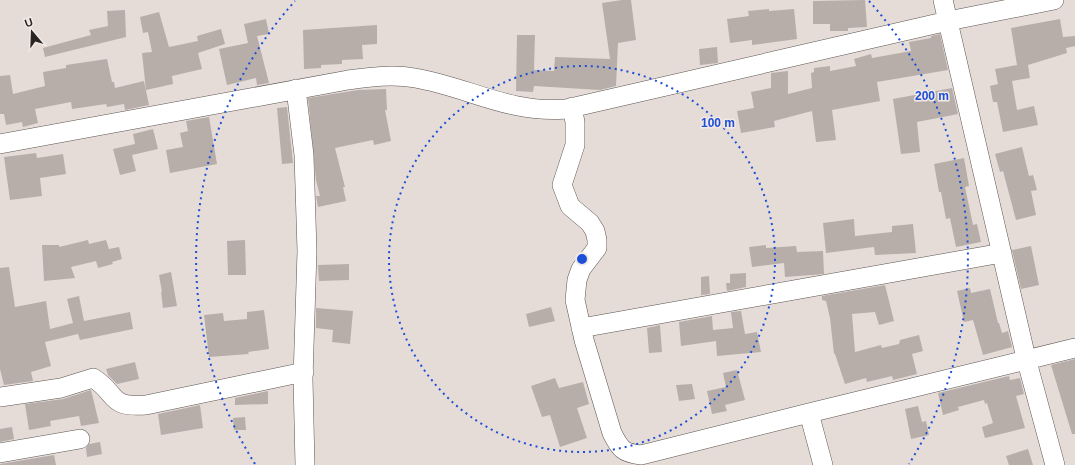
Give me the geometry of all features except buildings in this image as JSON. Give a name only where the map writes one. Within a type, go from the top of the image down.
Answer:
[{"type":"street","points":[[943,0],[1026,358],[1055,465]]},
{"type":"street","points":[[0,144],[348,80],[396,76],[414,78],[446,85],[525,109],[552,110],[572,107],[948,21],[1054,0]]},
{"type":"street","points":[[296,89],[304,155],[307,251],[304,372],[305,465]]},
{"type":"street","points":[[572,107],[575,122],[575,145],[562,185],[570,206],[590,223],[595,231],[597,240],[596,248],[581,269],[577,280],[575,300],[581,328],[612,433],[619,447],[628,453],[641,455],[1026,358],[1075,348]]},
{"type":"street","points":[[581,328],[1002,253]]},
{"type":"street","points":[[0,397],[61,388],[93,378],[116,402],[132,406],[146,405],[304,372]]},
{"type":"street","points":[[809,413],[823,465]]},
{"type":"street","points":[[0,453],[80,439]]}]
